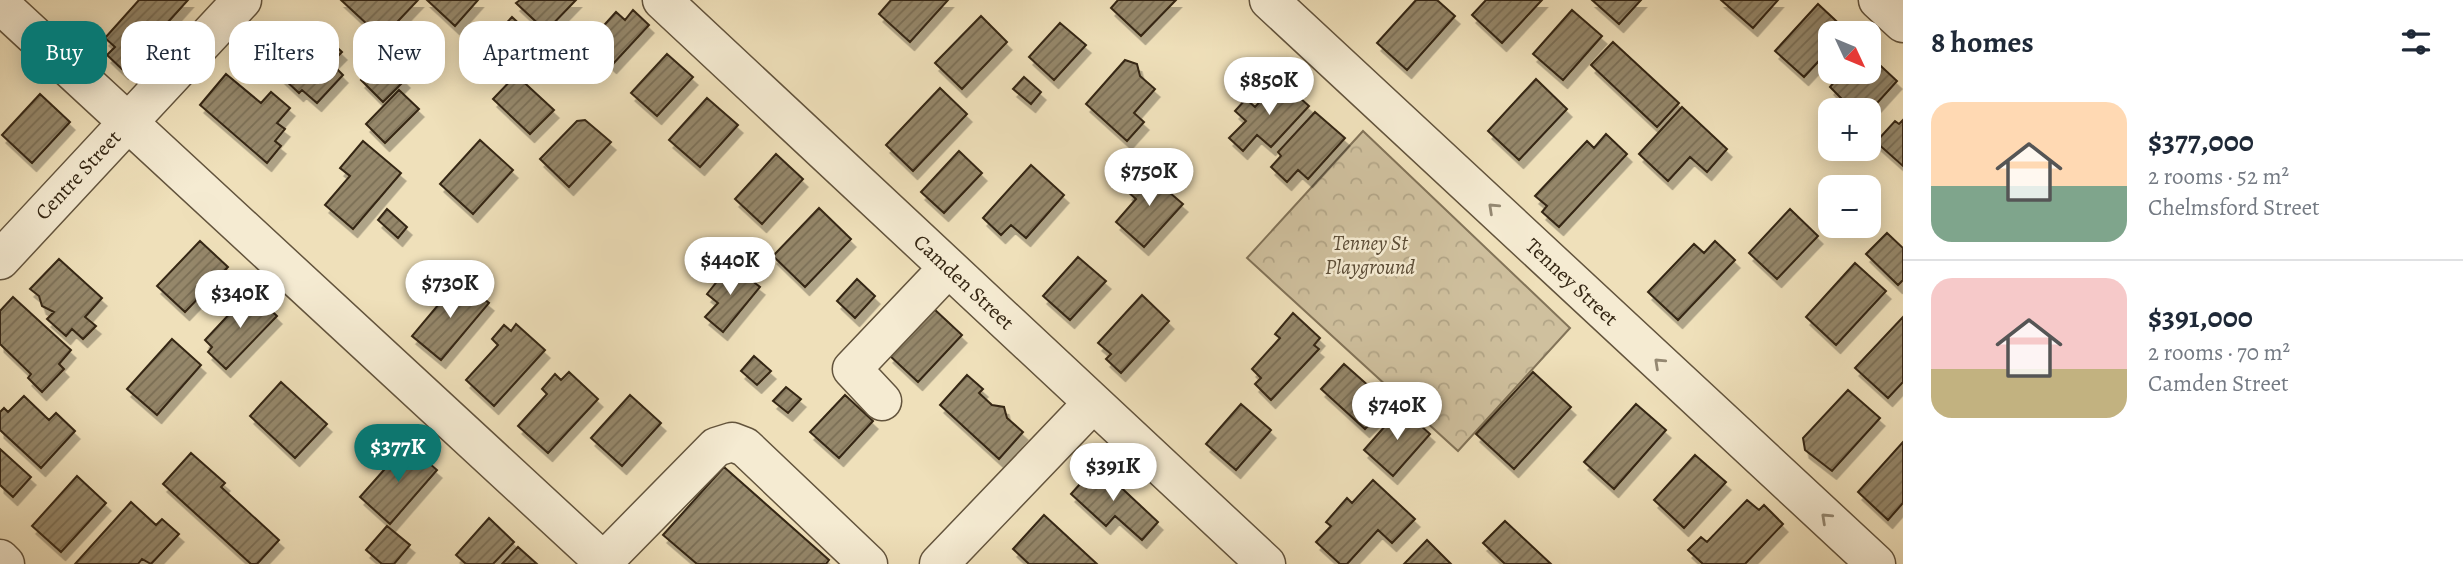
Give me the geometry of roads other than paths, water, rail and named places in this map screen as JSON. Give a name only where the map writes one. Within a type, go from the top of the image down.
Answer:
[{"type":"street","name":"Centre Street","points":[[0,260],[242,0]]},
{"type":"street","name":"Camden Street","points":[[662,0],[1266,564]]},
{"type":"street","name":"Tenney Street","points":[[1269,0],[1876,564]]},
{"type":"street","points":[[1878,0],[1903,23]]},
{"type":"street","points":[[0,4],[605,563],[716,447],[732,442],[745,447],[868,564]]},
{"type":"street","points":[[881,401],[852,369],[948,268]]},
{"type":"street","points":[[939,564],[1093,403]]},
{"type":"street","points":[[0,559],[5,564]]},
{"type":"park label","name":"Tenney St Playground","points":[[1370,255]]}]
